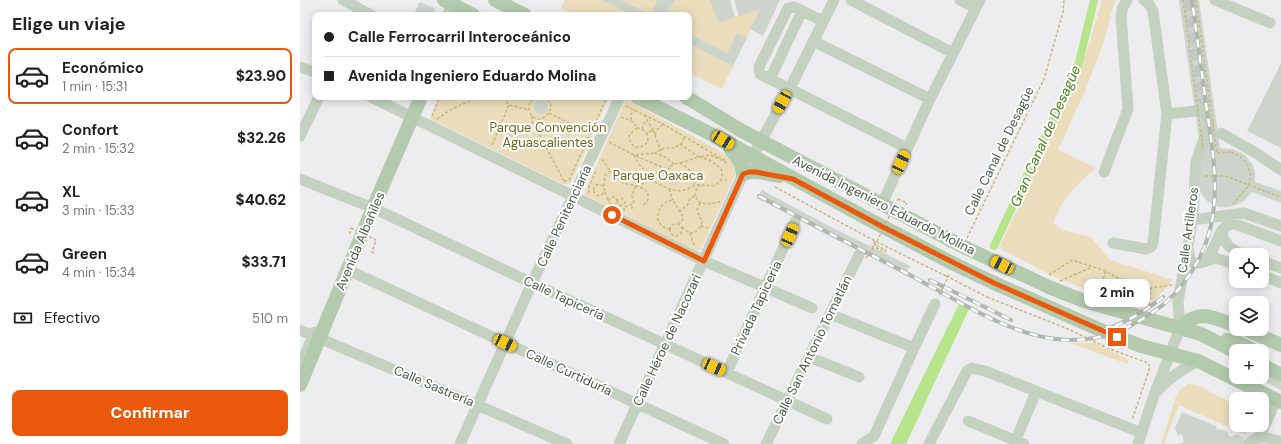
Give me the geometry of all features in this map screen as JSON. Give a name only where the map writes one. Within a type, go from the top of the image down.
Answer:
[{"type":"main road","points":[[495,0],[519,12]]},
{"type":"main road","points":[[453,5],[467,12]]},
{"type":"main road","name":"Avenida Albañiles","points":[[300,385],[316,337],[348,270],[371,207],[410,115],[419,100]]},
{"type":"main road","name":"Avenida Ingeniero Eduardo Molina","points":[[691,100],[760,141],[882,204],[963,243],[1002,265],[1051,288],[1084,301],[1201,334],[1229,348]]},
{"type":"main road","name":"Avenida Ingeniero Eduardo Molina","points":[[636,104],[723,140],[952,266],[1141,346],[1198,361],[1279,401]]},
{"type":"main road","points":[[723,140],[741,162],[737,175]]},
{"type":"main road","points":[[737,175],[755,172],[793,179]]},
{"type":"main road","points":[[1180,328],[1187,320],[1202,315],[1229,323]]},
{"type":"main road","points":[[1201,334],[1241,344]]},
{"type":"main road","points":[[1260,336],[1281,345]]},
{"type":"main road","points":[[1269,358],[1281,364]]},
{"type":"main road","points":[[1269,369],[1281,375]]},
{"type":"street","points":[[343,0],[365,12]]},
{"type":"street","name":"Calle Héroe de Nacozari","points":[[619,444],[704,261],[737,175],[752,157],[790,88],[834,0]]},
{"type":"street","points":[[851,0],[953,53]]},
{"type":"street","points":[[882,204],[930,100],[978,4],[960,0]]},
{"type":"street","points":[[1104,172],[1128,109],[1121,17],[1122,9],[1127,0]]},
{"type":"street","points":[[1113,243],[1146,249],[1152,246],[1167,114],[1153,11],[1149,4],[1144,0]]},
{"type":"street","points":[[1215,0],[1270,23]]},
{"type":"street","points":[[823,21],[802,11],[770,79],[908,148]]},
{"type":"street","points":[[813,40],[930,100]]},
{"type":"street","points":[[300,67],[312,71]]},
{"type":"street","points":[[300,136],[318,100]]},
{"type":"street","points":[[378,100],[704,261],[812,308]]},
{"type":"street","points":[[410,115],[412,100]]},
{"type":"street","name":"Calle Penitenciaría","points":[[460,444],[532,284],[619,100]]},
{"type":"street","name":"Calle Artilleros","points":[[1167,114],[1205,110],[1209,124],[1196,162],[1192,220],[1178,302],[1180,328]]},
{"type":"street","points":[[1221,133],[1256,153],[1281,170]]},
{"type":"street","name":"Calle Tapicería","points":[[300,179],[371,207],[532,284],[827,419]]},
{"type":"street","points":[[300,366],[316,337],[371,207]]},
{"type":"street","points":[[1192,220],[1244,213],[1281,226]]},
{"type":"street","name":"Privada Tapiceria","points":[[727,372],[795,222]]},
{"type":"street","points":[[1204,263],[1210,255],[1222,230],[1229,225],[1235,224],[1281,241]]},
{"type":"street","points":[[1222,230],[1224,239],[1232,248]]},
{"type":"street","points":[[1189,238],[1188,252],[1193,263],[1204,263],[1216,258],[1229,263]]},
{"type":"street","name":"Calle San Antonio Tomatlán","points":[[766,444],[830,314],[862,257]]},
{"type":"street","points":[[1269,264],[1281,268]]},
{"type":"street","name":"Calle Curtiduría","points":[[348,270],[724,444]]},
{"type":"street","points":[[1269,278],[1281,283]]},
{"type":"street","points":[[862,444],[874,436],[935,304]]},
{"type":"street","points":[[830,314],[914,348]]},
{"type":"street","points":[[929,444],[967,371],[972,368],[984,371],[1130,429],[1140,439],[1154,395],[1180,328]]},
{"type":"street","name":"Calle Sastrería","points":[[300,330],[566,444]]},
{"type":"street","points":[[809,357],[859,377]]},
{"type":"street","points":[[1154,395],[1171,377],[1182,369],[1198,361]]},
{"type":"street","points":[[968,421],[1018,443],[1036,392]]},
{"type":"street","points":[[1259,438],[1279,401]]},
{"type":"street","points":[[1248,444],[1259,438],[1270,438],[1281,442]]},
{"type":"path","name":"Calle Canal de Desagüe","points":[[963,243],[1044,79],[1064,12],[1064,0]]},
{"type":"path","points":[[1183,0],[1203,149]]},
{"type":"path","points":[[1196,0],[1217,153],[1231,152],[1241,156],[1248,165],[1251,176],[1249,185],[1232,206]]},
{"type":"path","points":[[431,118],[439,100]]},
{"type":"path","points":[[436,121],[450,110],[472,100]]},
{"type":"path","points":[[506,100],[509,105],[529,110]]},
{"type":"path","points":[[533,100],[530,102],[529,110],[532,116],[532,121],[564,181],[569,180],[606,100]]},
{"type":"path","points":[[532,116],[542,119],[549,113],[549,102],[547,100]]},
{"type":"path","points":[[624,111],[626,106],[636,104]]},
{"type":"path","points":[[636,104],[653,130],[662,150]]},
{"type":"path","points":[[631,120],[631,114],[636,104]]},
{"type":"path","points":[[491,147],[509,105]]},
{"type":"path","points":[[549,113],[590,133]]},
{"type":"path","points":[[634,155],[638,165],[651,174],[668,173],[674,164],[699,157],[711,156],[731,164],[663,124],[644,115]]},
{"type":"path","points":[[618,123],[621,117],[631,120],[637,128],[642,129],[647,133],[648,137],[646,144],[640,148],[631,143],[630,136],[633,130],[637,128]]},
{"type":"path","points":[[642,129],[647,120]]},
{"type":"path","points":[[655,135],[657,130],[663,124]]},
{"type":"path","points":[[647,133],[653,130]]},
{"type":"path","points":[[634,155],[656,153],[664,148],[675,148],[683,142],[684,136]]},
{"type":"path","points":[[607,148],[609,142],[634,155],[669,170]]},
{"type":"path","points":[[636,185],[645,183],[649,180],[669,189],[683,191],[692,187],[711,186],[718,184],[722,180],[720,168],[710,160],[699,157],[680,144]]},
{"type":"path","points":[[604,153],[602,159],[610,171],[622,182],[636,185],[646,191],[649,196],[647,202],[643,205]]},
{"type":"path","points":[[656,153],[667,158],[674,164]]},
{"type":"path","points":[[680,163],[691,171],[694,177],[692,187]]},
{"type":"path","points":[[590,196],[588,191],[589,187],[599,166]]},
{"type":"path","points":[[610,171],[605,175],[604,186],[608,202],[612,205],[622,199],[625,212]]},
{"type":"path","points":[[651,174],[653,181]]},
{"type":"path","points":[[722,180],[728,182],[737,175]]},
{"type":"path","points":[[1202,176],[1224,176],[1281,197]]},
{"type":"path","points":[[604,186],[601,184],[597,185],[594,190],[596,194],[599,195],[605,191]]},
{"type":"path","points":[[769,184],[875,241],[987,297],[1068,329],[1117,352],[1148,363],[1150,367],[1130,429]]},
{"type":"path","points":[[634,203],[632,196],[636,185]]},
{"type":"path","points":[[700,186],[696,190],[696,196],[700,203]]},
{"type":"path","points":[[669,189],[673,200],[683,217],[682,222],[672,225],[667,229],[660,225],[658,219],[661,206],[667,200],[673,200]]},
{"type":"path","points":[[679,212],[688,204],[690,198],[696,196]]},
{"type":"path","points":[[608,202],[610,198],[614,197],[620,206],[624,204]]},
{"type":"path","points":[[862,257],[876,245],[898,199]]},
{"type":"path","points":[[700,203],[708,204],[720,202]]},
{"type":"path","points":[[690,233],[695,232],[701,226],[701,217],[697,210],[700,203]]},
{"type":"path","points":[[624,207],[632,204],[632,209]]},
{"type":"path","points":[[676,224],[690,233],[696,248]]},
{"type":"path","points":[[705,234],[710,224]]},
{"type":"path","points":[[701,226],[708,228]]},
{"type":"path","points":[[670,228],[671,234],[676,236],[682,233],[682,227]]},
{"type":"path","points":[[351,233],[351,228],[376,240],[372,252],[374,253]]},
{"type":"path","points":[[875,241],[872,246],[885,252],[886,250],[876,245]]},
{"type":"path","points":[[689,248],[696,248],[700,245]]},
{"type":"path","points":[[1047,276],[1072,260],[1106,271],[1116,277],[1151,288],[1180,285]]},
{"type":"path","points":[[935,304],[952,266]]},
{"type":"path","points":[[1059,281],[1092,267]]},
{"type":"path","points":[[1098,295],[1106,271]]},
{"type":"path","points":[[1116,277],[1136,303]]},
{"type":"path","points":[[1149,305],[1151,288]]},
{"type":"green space","points":[[565,0],[602,0],[626,12],[568,12],[561,8]]},
{"type":"green space","points":[[621,0],[657,0],[652,12],[645,12]]},
{"type":"green space","points":[[675,0],[710,0],[718,22],[761,8],[747,38],[737,33],[727,53],[692,36],[692,12],[668,12]]},
{"type":"green space","points":[[1102,0],[1115,0],[1104,41],[1085,91],[1058,150],[1096,168],[1070,192],[1053,223],[1062,230],[1091,237],[1110,260],[1173,280],[1157,298],[1147,302],[1097,293],[1054,277],[999,248],[1080,75]]},
{"type":"green space","points":[[692,46],[733,66],[722,89],[692,74]]},
{"type":"green space","name":"Parque Convención Aguascalientes","points":[[438,100],[608,100],[571,183],[565,185],[430,119]]},
{"type":"green space","name":"Parque Oaxaca","points":[[627,100],[729,156],[738,169],[701,249],[695,251],[585,195],[585,191],[625,101]]},
{"type":"green space","points":[[1071,343],[1095,343],[1129,360],[1127,364]]},
{"type":"green space","points":[[1188,383],[1201,387],[1229,401],[1229,427],[1179,405],[1164,444],[1161,444],[1177,393]]},
{"type":"green space","points":[[1239,432],[1247,432],[1246,435]]},
{"type":"shaded area","points":[[959,304],[969,309],[906,444],[890,444]]},
{"type":"building","points":[[602,0],[621,0],[645,12],[626,12]]},
{"type":"building","points":[[657,0],[675,0],[668,12],[652,12]]},
{"type":"building","points":[[710,0],[730,0],[735,17],[718,23]]},
{"type":"building","points":[[734,0],[780,0],[763,36],[750,29],[761,8],[739,16]]},
{"type":"building","points":[[1179,0],[1199,0],[1220,148],[1233,149],[1245,155],[1253,165],[1255,182],[1281,191],[1281,203],[1252,192],[1244,201],[1236,205],[1219,207],[1208,202],[1199,191],[1202,160]]},
{"type":"building","points":[[420,2],[436,9],[434,12],[415,12]]},
{"type":"building","points":[[737,33],[747,38],[733,66],[692,46],[692,36],[727,53]]},
{"type":"building","points":[[1281,63],[1281,148],[1247,131]]},
{"type":"building","points":[[538,100],[544,100],[548,104],[548,110],[544,114],[538,114],[534,110],[534,104]]},
{"type":"building","points":[[510,126],[514,126],[516,127],[516,135],[510,136],[507,133],[507,129]]},
{"type":"building","points":[[762,190],[833,228],[910,266],[905,275],[757,198]]},
{"type":"building","points":[[1269,377],[1281,383],[1281,390],[1269,384]]},
{"type":"building","points":[[1182,412],[1216,426],[1217,430],[1219,429],[1228,432],[1229,436],[1231,437],[1238,434],[1244,438],[1242,444],[1179,444],[1184,442],[1182,434],[1178,436],[1175,428]]},
{"type":"waterway","name":"Gran Canal de Desagüe","points":[[994,246],[1078,67],[1094,0]]},
{"type":"tunnel","points":[[1189,0],[1205,110]]},
{"type":"railway","points":[[759,196],[986,316],[1008,326],[1051,338],[1072,340],[1097,337],[1121,330],[1154,312],[1182,285],[1196,264],[1211,228],[1215,189],[1214,163],[1192,0]]},
{"type":"railway","points":[[930,280],[1011,320]]},
{"type":"railway","points":[[1100,331],[1133,317],[1149,308],[1163,297]]},
{"type":"route","points":[[612,215],[704,261],[743,174],[755,172],[793,179],[883,227],[994,283],[1117,337]]}]
